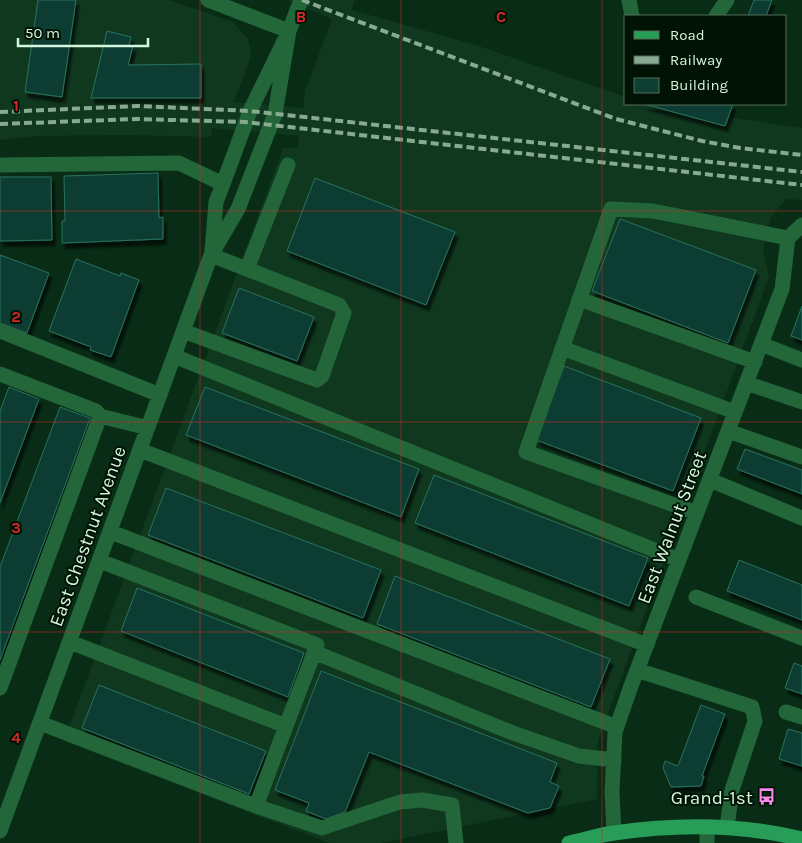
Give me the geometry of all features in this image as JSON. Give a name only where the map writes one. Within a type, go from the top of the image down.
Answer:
[{"type":"main road","points":[[569,843],[614,833],[707,827],[727,827],[802,839]]},
{"type":"street","points":[[208,0],[289,31]]},
{"type":"street","name":"East Chestnut Avenue","points":[[211,255],[216,202],[250,111],[289,31],[301,0]]},
{"type":"street","points":[[629,0],[632,15]]},
{"type":"street","points":[[717,15],[727,0]]},
{"type":"street","name":"East Chestnut Avenue","points":[[0,831],[211,255],[238,209],[275,114],[289,31]]},
{"type":"street","points":[[0,165],[180,163],[223,184]]},
{"type":"street","points":[[248,269],[288,165]]},
{"type":"street","points":[[697,513],[526,452],[611,209],[653,211],[788,238],[802,225]]},
{"type":"street","name":"East Walnut Street","points":[[614,833],[612,792],[617,727],[782,289],[788,238]]},
{"type":"street","points":[[183,332],[317,380],[322,376],[344,313],[339,305],[211,255]]},
{"type":"street","points":[[579,300],[755,362]]},
{"type":"street","points":[[0,331],[160,394]]},
{"type":"street","points":[[762,344],[802,360]]},
{"type":"street","points":[[562,348],[735,412]]},
{"type":"street","points":[[174,356],[679,560]]},
{"type":"street","points":[[0,374],[96,411],[100,416],[148,428]]},
{"type":"street","points":[[746,383],[802,402]]},
{"type":"street","points":[[0,688],[100,416]]},
{"type":"street","points":[[728,431],[802,457]]},
{"type":"street","points":[[140,450],[647,645]]},
{"type":"street","points":[[710,480],[802,518]]},
{"type":"street","points":[[111,532],[617,727]]},
{"type":"street","points":[[100,561],[317,645],[256,806]]},
{"type":"street","points":[[696,597],[802,638]]},
{"type":"street","points":[[70,642],[286,726]]},
{"type":"street","points":[[314,652],[522,736],[578,756],[614,760]]},
{"type":"street","points":[[638,670],[752,708],[755,720],[732,790],[727,827]]},
{"type":"street","points":[[786,712],[802,717]]},
{"type":"street","points":[[40,723],[256,806],[322,828],[400,802],[422,800],[452,805],[456,843]]},
{"type":"street","points":[[707,827],[707,843]]},
{"type":"shaded area","points":[[0,0],[169,0],[233,22],[248,39],[251,50],[250,59],[234,102],[303,108],[305,91],[332,19],[287,0],[355,0],[352,10],[476,45],[624,96],[624,105],[654,105],[725,124],[728,117],[802,128],[802,200],[786,199],[771,217],[763,250],[769,277],[598,741],[597,799],[381,843],[329,843],[64,741],[283,148],[297,148],[299,136],[212,128],[211,137],[127,135],[35,136],[0,140]]},
{"type":"building","points":[[38,0],[76,0],[62,97],[25,92]]},
{"type":"building","points":[[754,0],[772,0],[766,15],[748,15]]},
{"type":"building","points":[[107,31],[131,37],[129,46],[133,46],[128,65],[201,64],[201,98],[91,98]]},
{"type":"building","points":[[648,105],[733,105],[725,126]]},
{"type":"building","points":[[158,173],[159,218],[163,217],[163,239],[62,243],[62,221],[65,221],[64,176]]},
{"type":"building","points":[[0,177],[51,177],[52,240],[0,241]]},
{"type":"building","points":[[315,178],[455,232],[426,305],[287,251]]},
{"type":"building","points":[[620,219],[756,270],[728,343],[592,291]]},
{"type":"building","points":[[0,255],[49,273],[27,333],[0,323]]},
{"type":"building","points":[[76,259],[120,276],[121,273],[139,280],[111,357],[90,350],[91,347],[49,331]]},
{"type":"building","points":[[239,288],[314,317],[297,361],[222,333]]},
{"type":"building","points":[[802,306],[802,340],[791,336]]},
{"type":"building","points":[[564,366],[701,418],[673,491],[536,440]]},
{"type":"building","points":[[9,387],[39,399],[0,503],[0,411]]},
{"type":"building","points":[[205,387],[419,469],[401,517],[186,435]]},
{"type":"building","points":[[60,407],[90,418],[0,660],[0,567]]},
{"type":"building","points":[[745,449],[802,470],[802,494],[737,469]]},
{"type":"building","points":[[434,475],[648,558],[629,606],[415,523]]},
{"type":"building","points":[[166,488],[381,570],[363,618],[148,535]]},
{"type":"building","points":[[739,560],[802,585],[802,620],[727,591]]},
{"type":"building","points":[[395,576],[610,659],[591,707],[377,624]]},
{"type":"building","points":[[137,588],[304,653],[288,697],[121,631]]},
{"type":"building","points":[[794,663],[802,666],[802,694],[785,688]]},
{"type":"building","points":[[321,671],[557,763],[550,782],[559,786],[550,808],[528,813],[369,752],[345,812],[326,819],[306,811],[309,803],[275,790]]},
{"type":"building","points":[[99,685],[266,751],[249,794],[82,728]]},
{"type":"building","points":[[701,705],[725,714],[702,776],[704,776],[701,786],[671,787],[663,768],[665,761],[678,766]]},
{"type":"building","points":[[788,729],[802,733],[802,766],[779,759]]},
{"type":"railway","points":[[302,0],[616,119],[702,141],[740,148],[802,155]]},
{"type":"railway","points":[[0,112],[138,106],[250,111],[802,172]]},
{"type":"railway","points":[[0,124],[136,119],[245,122],[802,185]]},
{"type":"place","name":"Grand-1st","points":[[767,797]]}]
